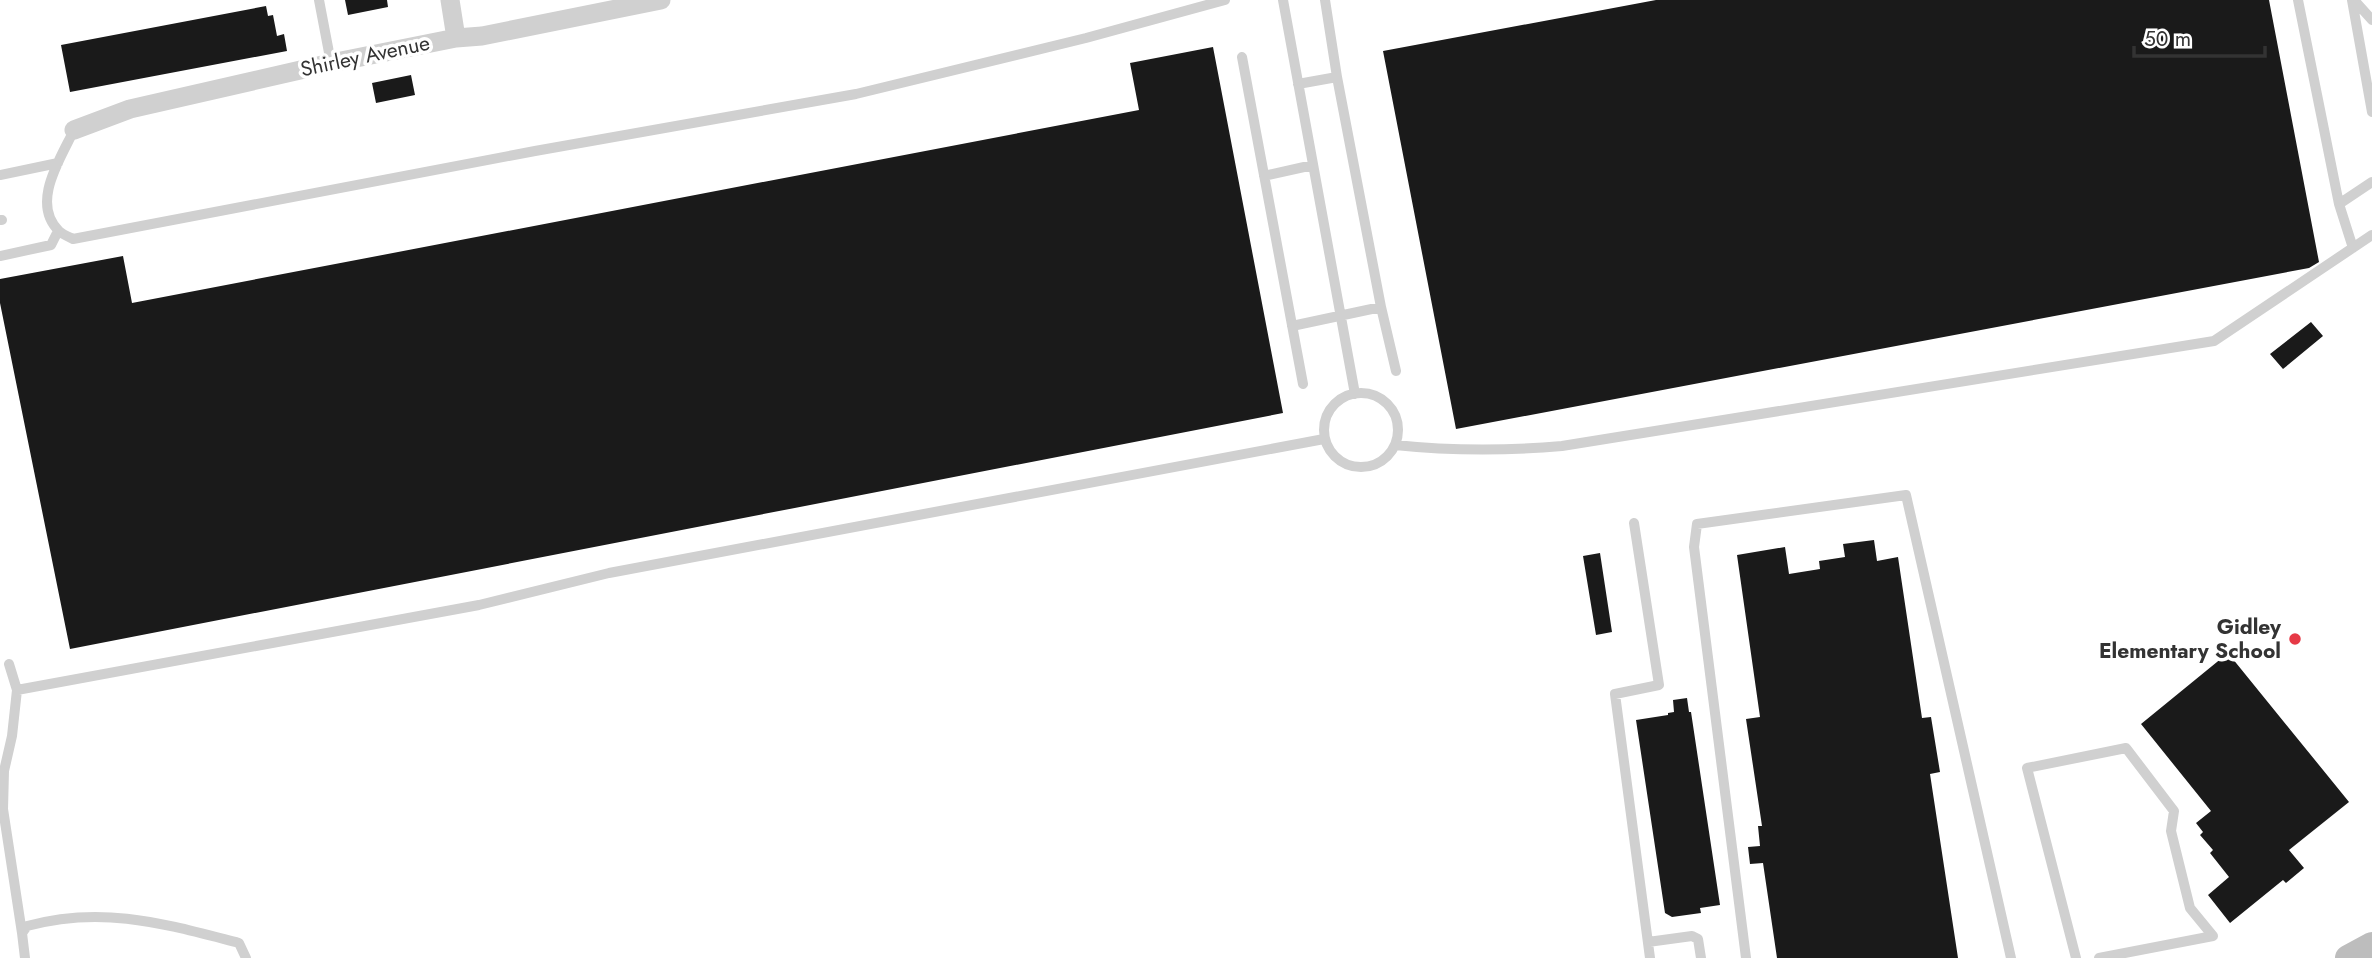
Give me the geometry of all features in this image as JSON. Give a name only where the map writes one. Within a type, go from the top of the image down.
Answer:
[{"type":"street","points":[[450,0],[456,38]]},
{"type":"street","name":"Shirley Avenue","points":[[74,130],[130,109],[331,63],[661,0]]},
{"type":"street","points":[[2348,958],[2372,945]]},
{"type":"lane","points":[[319,0],[331,63]]},
{"type":"lane","points":[[1178,0],[1181,12]]},
{"type":"lane","points":[[74,130],[47,192],[47,208],[58,230],[73,239],[856,94],[1225,0]]},
{"type":"lane","points":[[1283,0],[1355,394]]},
{"type":"lane","points":[[1325,0],[1381,307],[1396,371]]},
{"type":"lane","points":[[2298,0],[2339,204],[2353,247]]},
{"type":"lane","points":[[2353,0],[2372,20]]},
{"type":"lane","points":[[2353,0],[2372,113]]},
{"type":"lane","points":[[1242,57],[1303,384]]},
{"type":"lane","points":[[1298,84],[1337,77]]},
{"type":"lane","points":[[0,175],[58,163]]},
{"type":"lane","points":[[1264,176],[1313,165]]},
{"type":"lane","points":[[2339,204],[2372,181]]},
{"type":"lane","points":[[0,256],[51,245],[58,230]]},
{"type":"lane","points":[[1395,445],[1446,451],[1496,451],[1562,446],[2214,341],[2372,235]]},
{"type":"lane","points":[[1292,326],[1381,307]]},
{"type":"lane","points":[[1355,394],[1373,395],[1383,401],[1392,410],[1397,421],[1395,445],[1388,456],[1379,463],[1355,468],[1343,464],[1333,456],[1324,439],[1324,421],[1329,410],[1337,401],[1355,394]]},
{"type":"lane","points":[[17,690],[479,605],[609,573],[1324,439]]},
{"type":"lane","points":[[1746,958],[1694,547],[1697,524],[1906,495],[2011,958]]},
{"type":"lane","points":[[1634,523],[1659,685],[1615,694],[1650,958]]},
{"type":"lane","points":[[9,664],[17,690],[12,736],[4,771],[3,809],[25,958]]},
{"type":"lane","points":[[2076,958],[2027,768],[2126,748],[2174,811],[2171,831],[2190,908],[2213,936],[2099,958]]},
{"type":"lane","points":[[22,933],[27,926],[57,917],[97,915],[125,918],[239,943],[246,958]]},
{"type":"lane","points":[[1648,942],[1692,936],[1698,939],[1701,958]]},
{"type":"building","points":[[345,0],[387,0],[388,7],[348,15]]},
{"type":"building","points":[[1656,0],[2269,0],[2319,262],[2309,268],[1456,429],[1383,51]]},
{"type":"building","points":[[266,6],[268,16],[273,15],[277,36],[284,34],[287,51],[70,92],[61,45]]},
{"type":"building","points":[[1213,47],[1283,413],[70,649],[0,303],[0,279],[123,256],[132,303],[1139,110],[1130,63]]},
{"type":"building","points":[[411,75],[415,95],[376,103],[372,83]]},
{"type":"building","points":[[2311,322],[2323,336],[2283,369],[2270,354]]},
{"type":"building","points":[[1874,540],[1877,561],[1898,557],[1922,718],[1931,717],[1940,772],[1930,774],[1958,958],[1777,958],[1763,863],[1750,864],[1748,847],[1760,846],[1758,826],[1762,826],[1746,719],[1760,717],[1737,555],[1785,547],[1789,574],[1820,569],[1819,561],[1845,557],[1843,544]]},
{"type":"building","points":[[1600,553],[1612,632],[1596,635],[1583,556]]},
{"type":"building","points":[[2228,653],[2349,802],[2289,850],[2304,868],[2286,883],[2283,880],[2230,923],[2208,895],[2229,877],[2210,853],[2213,850],[2200,835],[2203,832],[2196,823],[2211,811],[2141,724]]},
{"type":"building","points":[[1687,698],[1720,905],[1700,908],[1701,913],[1672,917],[1665,913],[1636,720],[1668,715],[1674,712],[1673,700]]},
{"type":"place","name":"Gidley Elementary School","points":[[2295,639]]}]
